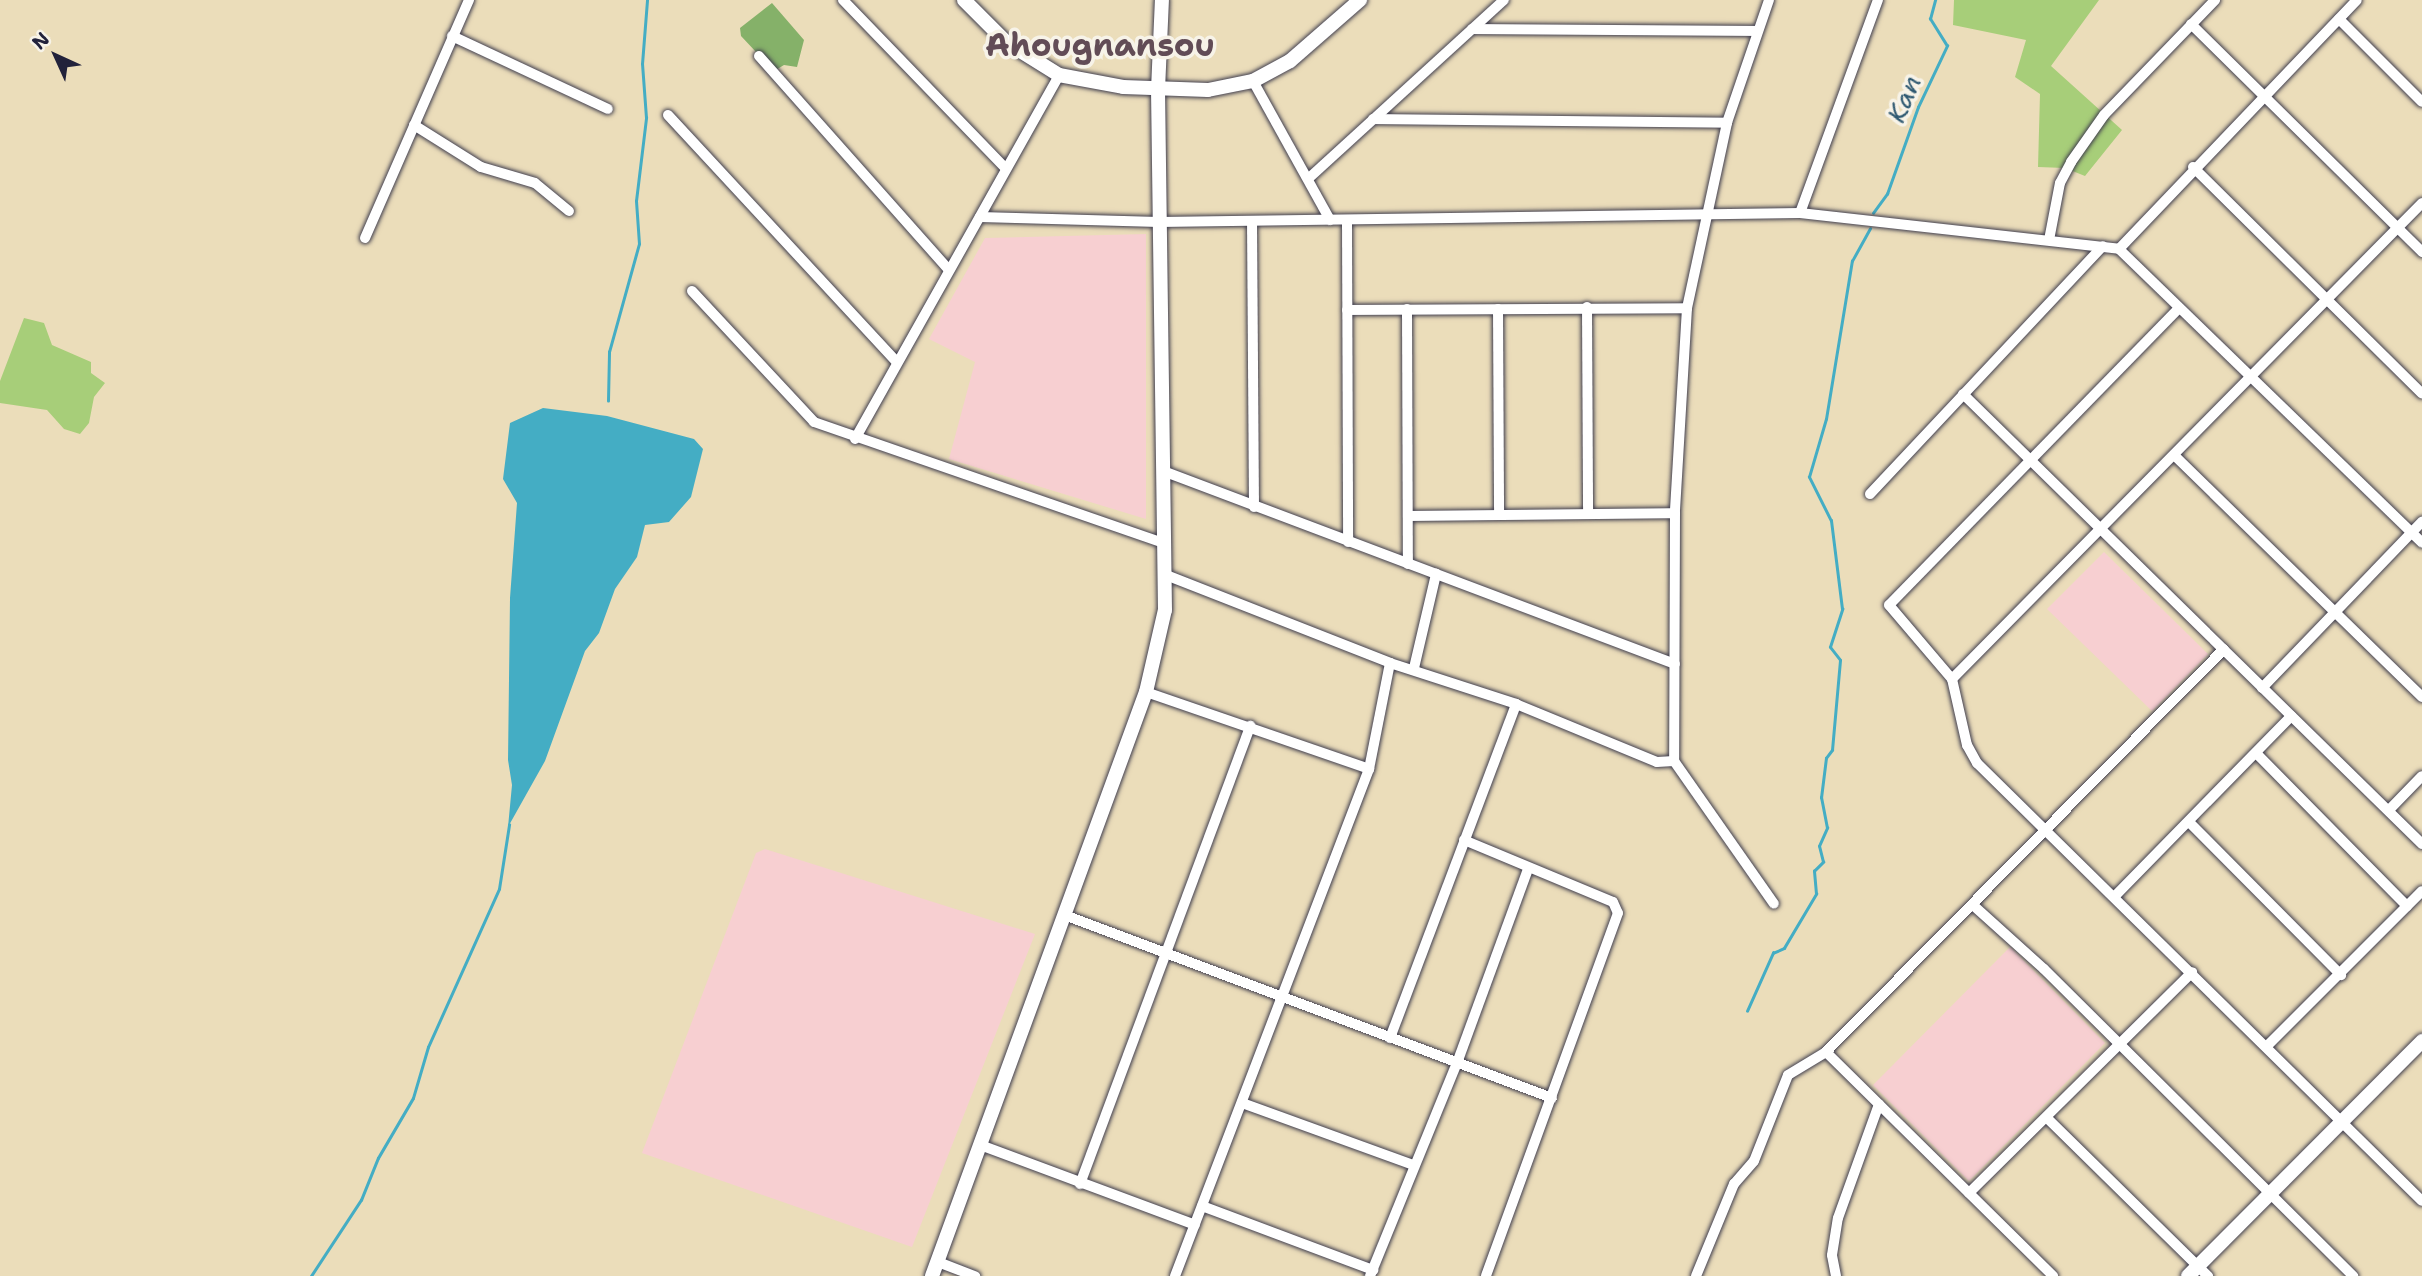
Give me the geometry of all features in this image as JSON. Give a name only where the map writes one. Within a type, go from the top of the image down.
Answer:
[{"type":"street","points":[[365,238],[469,0]]},
{"type":"street","points":[[843,0],[1004,167]]},
{"type":"street","points":[[964,0],[1006,42],[1059,75],[1158,90],[1208,90],[1253,81],[1290,61],[1360,0]]},
{"type":"street","points":[[975,1276],[935,1269],[983,1146],[1146,692],[1165,610],[1158,90],[1162,0]]},
{"type":"street","points":[[1308,178],[1504,0]]},
{"type":"street","points":[[1769,0],[1727,123],[1687,308],[1675,513],[1674,761],[1774,904]]},
{"type":"street","points":[[1800,213],[1878,0]]},
{"type":"street","points":[[2049,240],[2060,183],[2071,162],[2104,115],[2214,0]]},
{"type":"street","points":[[2119,249],[2193,167],[2357,0]]},
{"type":"street","points":[[2339,19],[2422,102]]},
{"type":"street","points":[[2191,24],[2422,252]]},
{"type":"street","points":[[1472,29],[1757,31]]},
{"type":"street","points":[[453,36],[608,109]]},
{"type":"street","points":[[759,56],[948,269]]},
{"type":"street","points":[[855,439],[980,216],[1004,167],[1059,75]]},
{"type":"street","points":[[1253,81],[1330,220]]},
{"type":"street","points":[[668,115],[897,362]]},
{"type":"street","points":[[1373,119],[1727,123]]},
{"type":"street","points":[[414,125],[481,167],[535,183],[569,211]]},
{"type":"street","points":[[2193,167],[2422,394]]},
{"type":"street","points":[[1952,679],[2422,203]]},
{"type":"street","points":[[980,216],[1159,222],[1800,213],[2119,249],[2422,543]]},
{"type":"street","points":[[1347,220],[1348,542]]},
{"type":"street","points":[[1252,221],[1254,507]]},
{"type":"street","points":[[1870,494],[2103,246]]},
{"type":"street","points":[[692,291],[814,422],[855,439],[1163,543]]},
{"type":"street","points":[[1587,307],[1588,514]]},
{"type":"street","points":[[1347,310],[1687,308]]},
{"type":"street","points":[[2179,308],[1890,599],[1891,611],[1952,679],[1967,745],[1977,763],[2421,1199]]},
{"type":"street","points":[[1407,309],[1408,564]]},
{"type":"street","points":[[1498,309],[1499,515]]},
{"type":"street","points":[[1963,394],[2422,844]]},
{"type":"street","points":[[2175,456],[2422,696]]},
{"type":"street","points":[[1163,471],[1675,664]]},
{"type":"street","points":[[1408,516],[1675,513]]},
{"type":"street","points":[[2262,688],[2422,522]]},
{"type":"street","points":[[1414,668],[1436,574]]},
{"type":"street","points":[[1166,576],[1390,663],[1414,668],[1516,704],[1657,762],[1674,761]]},
{"type":"street","points":[[1696,1276],[1734,1184],[1754,1161],[1783,1083],[1796,1067],[1826,1052],[1974,906],[2045,828],[2224,649]]},
{"type":"street","points":[[1175,1276],[1370,769],[1390,663]]},
{"type":"street","points":[[1146,692],[1370,769]]},
{"type":"street","points":[[1390,1038],[1516,704]]},
{"type":"street","points":[[2115,896],[2291,716]]},
{"type":"street","points":[[1080,1184],[1250,726]]},
{"type":"street","points":[[2256,752],[2407,906]]},
{"type":"street","points":[[2389,810],[2422,776]]},
{"type":"street","points":[[2189,822],[2341,975]]},
{"type":"street","points":[[1464,840],[1528,869],[1613,902],[1618,913],[1486,1276]]},
{"type":"street","points":[[1202,1206],[1372,1273],[1413,1165],[1457,1063],[1528,869]]},
{"type":"street","points":[[2267,1046],[2341,975],[2422,891]]},
{"type":"street","points":[[1974,906],[2353,1276]]},
{"type":"street","points":[[1067,916],[1166,956],[1552,1098]]},
{"type":"street","points":[[1969,1193],[2192,972]]},
{"type":"street","points":[[2047,1118],[2198,1273],[2270,1193],[2422,1041]]},
{"type":"street","points":[[1826,1052],[2053,1276]]},
{"type":"street","points":[[1242,1103],[1413,1165]]},
{"type":"street","points":[[1836,1276],[1832,1255],[1838,1217],[1879,1104]]},
{"type":"street","points":[[983,1146],[1195,1225]]},
{"type":"shaded area","points":[[1146,234],[1146,519],[949,459],[975,362],[929,339],[985,238]]},
{"type":"shaded area","points":[[2104,552],[2208,654],[2152,711],[2047,609]]},
{"type":"shaded area","points":[[765,849],[1035,934],[912,1247],[642,1153],[756,853]]},
{"type":"shaded area","points":[[2010,947],[2105,1043],[1969,1181],[1873,1085]]},
{"type":"green space","points":[[1954,0],[2099,0],[2051,66],[2122,130],[2085,176],[2065,168],[2038,167],[2040,94],[2015,77],[2026,40],[1953,25]]},
{"type":"green space","points":[[772,3],[804,40],[797,67],[784,65],[774,71],[741,36],[740,28]]},
{"type":"green space","points":[[24,318],[44,323],[52,345],[91,362],[91,373],[105,383],[94,397],[89,423],[80,434],[64,429],[47,410],[0,403],[0,381]]},
{"type":"water","points":[[543,408],[607,416],[694,439],[703,449],[691,497],[669,522],[645,525],[637,557],[615,589],[599,633],[585,651],[545,761],[508,827],[512,785],[508,760],[510,598],[517,503],[503,479],[510,423]]},
{"type":"waterway","points":[[608,401],[609,352],[639,244],[636,201],[646,118],[642,64],[647,0]]},
{"type":"waterway","name":"Kan","points":[[1873,213],[1887,194],[1918,107],[1947,46],[1930,19],[1935,0]]},
{"type":"waterway","points":[[1747,1011],[1773,953],[1784,948],[1816,894],[1814,871],[1823,862],[1819,846],[1827,828],[1821,798],[1826,758],[1832,750],[1840,660],[1830,647],[1842,609],[1831,521],[1809,477],[1826,419],[1852,261],[1870,229]]},
{"type":"waterway","points":[[311,1276],[361,1200],[378,1158],[413,1098],[428,1047],[499,889],[509,825]]},
{"type":"district","name":"Ahougnansou","points":[[1100,45]]}]
